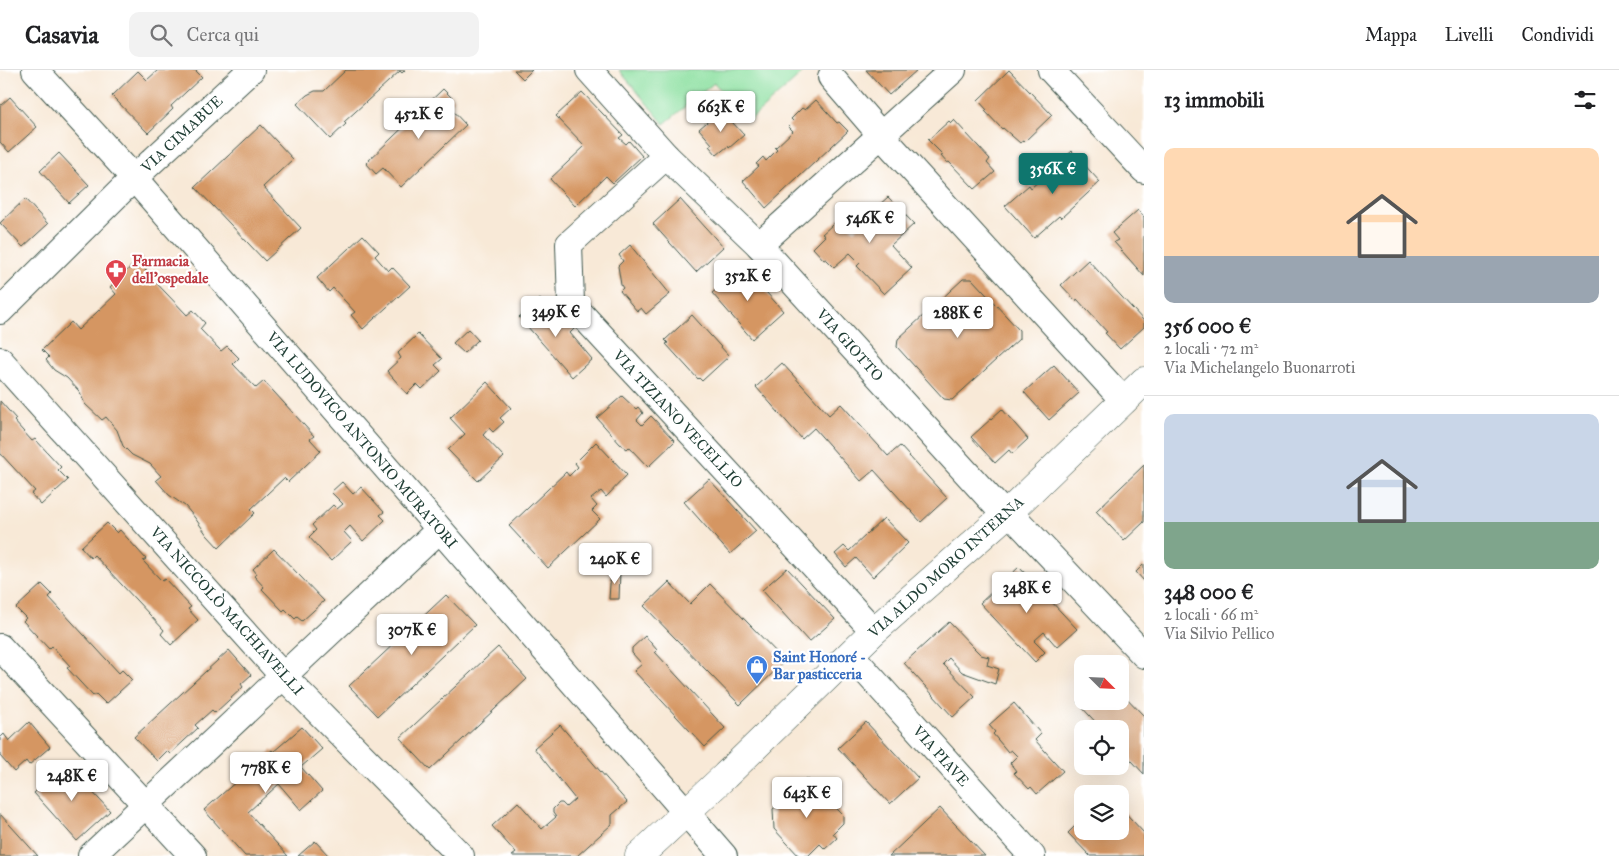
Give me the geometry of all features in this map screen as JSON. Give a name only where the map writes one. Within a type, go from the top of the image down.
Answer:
[{"type":"street","name":"VIA LUDOVICO ANTONIO MURATORI","points":[[35,70],[134,178],[724,856]]},
{"type":"street","name":"VIA CIMABUE","points":[[0,311],[134,178],[251,70]]},
{"type":"street","name":"VIA GIOTTO","points":[[589,70],[666,156],[759,245],[1006,513],[1144,655]]},
{"type":"street","points":[[759,245],[953,70]]},
{"type":"street","points":[[1051,70],[1144,170]]},
{"type":"street","points":[[831,77],[880,134],[1124,401]]},
{"type":"street","name":"VIA TIZIANO VECELLIO","points":[[666,156],[569,244],[571,303],[874,631]]},
{"type":"street","name":"VIA NICCOLÒ MACHIAVELLI","points":[[0,360],[283,676],[462,856]]},
{"type":"street","name":"VIA ALDO MORO INTERNA","points":[[638,856],[874,631],[1006,513],[1144,380]]},
{"type":"street","points":[[91,856],[439,530]]},
{"type":"street","points":[[0,647],[193,856]]},
{"type":"street","name":"VIA PIAVE","points":[[850,655],[1032,856]]},
{"type":"green space","points":[[619,70],[806,70],[750,120],[714,83],[664,124]]},
{"type":"building","points":[[158,70],[195,70],[202,77],[171,106],[173,109],[148,133],[112,96],[138,71],[147,80]]},
{"type":"building","points":[[346,70],[405,70],[402,73],[400,71],[344,122],[346,124],[330,139],[297,104],[315,91],[324,91]]},
{"type":"building","points":[[514,70],[532,70],[523,79]]},
{"type":"building","points":[[866,70],[917,70],[889,95]]},
{"type":"building","points":[[1009,70],[1052,115],[1024,142],[1020,143],[1002,129],[985,111],[987,110],[978,100]]},
{"type":"building","points":[[443,89],[454,100],[448,106],[466,125],[401,187],[383,168],[376,174],[366,163]]},
{"type":"building","points":[[582,92],[623,135],[619,138],[626,144],[629,141],[642,156],[613,183],[606,176],[575,206],[550,179],[585,146],[556,116]]},
{"type":"building","points":[[10,97],[37,127],[9,152],[0,142],[0,106]]},
{"type":"building","points":[[816,100],[837,123],[839,122],[848,131],[766,208],[743,181],[759,166],[756,164],[763,157],[766,161],[777,150],[775,148],[793,131],[788,126],[793,121],[791,119],[802,108],[805,110]]},
{"type":"building","points":[[721,110],[744,135],[729,148],[728,146],[717,155],[709,146],[712,144],[699,129]]},
{"type":"building","points":[[954,120],[990,159],[987,163],[995,172],[975,189],[949,162],[947,163],[941,156],[943,155],[928,140],[949,121],[951,123]]},
{"type":"building","points":[[261,125],[293,159],[263,187],[301,228],[265,261],[195,187]]},
{"type":"building","points":[[1072,151],[1100,182],[1061,218],[1059,216],[1034,238],[1005,206],[1029,185],[1031,188]]},
{"type":"building","points":[[59,153],[89,185],[69,203],[40,171]]},
{"type":"building","points":[[888,197],[914,224],[891,245],[912,268],[884,294],[857,266],[860,263],[850,253],[834,267],[826,259],[824,260],[813,248],[825,236],[822,234],[841,217],[854,231],[870,216],[867,212],[877,203],[879,205]]},
{"type":"building","points":[[25,199],[48,224],[23,247],[0,223]]},
{"type":"building","points":[[680,199],[723,247],[696,272],[653,224]]},
{"type":"building","points":[[1138,210],[1144,217],[1144,276],[1114,242],[1118,240],[1112,233]]},
{"type":"building","points":[[363,235],[379,252],[375,256],[388,271],[392,267],[410,286],[363,329],[351,315],[355,312],[333,288],[329,292],[317,278]]},
{"type":"building","points":[[630,245],[670,294],[646,314],[641,308],[637,311],[620,291],[623,288],[618,266],[623,261],[619,255]]},
{"type":"building","points":[[141,257],[149,266],[145,271],[187,315],[193,310],[205,323],[200,329],[221,351],[227,346],[239,358],[233,364],[256,388],[264,381],[314,436],[310,439],[321,451],[288,482],[284,478],[251,509],[255,513],[219,548],[185,506],[169,495],[156,480],[161,476],[150,464],[132,455],[123,446],[117,430],[106,417],[102,420],[85,404],[79,391],[67,378],[54,370],[46,360],[49,357],[42,350],[71,322],[78,330],[116,294],[110,287]]},
{"type":"building","points":[[1088,260],[1144,321],[1144,327],[1120,349],[1077,299],[1076,301],[1061,285]]},
{"type":"building","points":[[743,266],[783,311],[752,339],[712,293]]},
{"type":"building","points":[[963,279],[972,279],[1019,330],[1019,339],[952,400],[944,399],[897,347],[898,339]]},
{"type":"building","points":[[540,299],[564,327],[569,324],[573,325],[574,329],[570,333],[592,359],[572,377],[519,317]]},
{"type":"building","points":[[692,315],[729,356],[702,381],[666,344],[668,343],[665,340]]},
{"type":"building","points":[[468,329],[478,340],[464,353],[453,343]]},
{"type":"building","points":[[418,334],[442,359],[435,365],[441,371],[422,389],[417,384],[407,394],[387,371],[401,358],[398,353]]},
{"type":"building","points":[[782,363],[829,415],[841,404],[888,456],[900,446],[947,498],[921,522],[874,470],[861,481],[814,428],[802,439],[756,387]]},
{"type":"building","points":[[1054,365],[1079,393],[1049,420],[1024,392]]},
{"type":"building","points":[[487,382],[511,408],[500,418],[504,422],[493,432],[489,428],[483,435],[504,457],[478,481],[448,450],[465,434],[450,418]]},
{"type":"building","points":[[622,396],[636,409],[638,407],[643,413],[637,420],[642,425],[651,416],[675,441],[648,467],[629,447],[627,449],[620,444],[597,418]]},
{"type":"building","points":[[0,401],[16,419],[14,421],[32,441],[35,439],[61,467],[58,470],[68,480],[41,505],[31,494],[35,491],[0,453]]},
{"type":"building","points":[[1002,409],[1028,439],[1012,454],[1009,450],[995,463],[971,437]]},
{"type":"building","points":[[596,442],[627,475],[606,497],[601,491],[591,499],[597,506],[592,511],[600,519],[548,568],[509,526],[566,472],[569,476],[578,467],[575,463]]},
{"type":"building","points":[[1144,465],[1144,522],[1124,541],[1096,511]]},
{"type":"building","points":[[709,479],[756,531],[730,554],[684,502]]},
{"type":"building","points":[[342,482],[353,494],[361,487],[384,512],[380,515],[385,520],[363,541],[350,526],[344,532],[352,541],[331,561],[309,537],[316,530],[312,525],[333,505],[337,509],[343,504],[331,492]]},
{"type":"building","points":[[884,518],[908,543],[873,577],[856,558],[846,567],[835,554],[844,546],[849,551]]},
{"type":"building","points":[[107,523],[117,533],[120,530],[146,559],[143,561],[162,581],[165,579],[191,607],[188,609],[198,620],[171,645],[161,634],[164,630],[94,555],[91,558],[81,547]]},
{"type":"building","points":[[274,549],[324,601],[302,621],[297,617],[295,619],[285,609],[283,611],[262,589],[264,587],[254,576],[257,574],[253,569]]},
{"type":"building","points":[[1144,564],[1144,581],[1136,572]]},
{"type":"building","points":[[1019,567],[1077,629],[1057,647],[1044,632],[1034,641],[1045,652],[1035,662],[980,603]]},
{"type":"building","points":[[787,568],[835,619],[809,642],[762,590]]},
{"type":"building","points":[[611,570],[620,570],[619,599],[609,599]]},
{"type":"building","points":[[669,582],[690,604],[710,584],[785,661],[740,705],[644,606]]},
{"type":"building","points":[[42,584],[52,594],[49,597],[119,673],[122,670],[132,680],[106,704],[96,694],[93,696],[67,668],[70,666],[52,646],[49,649],[23,621],[26,618],[16,608]]},
{"type":"building","points":[[446,595],[475,625],[378,716],[349,686]]},
{"type":"building","points":[[949,622],[981,655],[989,657],[987,665],[999,669],[995,684],[962,672],[949,658],[943,664],[975,697],[953,717],[904,663]]},
{"type":"building","points":[[645,636],[657,650],[655,652],[725,728],[705,747],[634,671],[642,664],[632,653],[632,648]]},
{"type":"building","points":[[498,647],[527,679],[430,770],[400,738]]},
{"type":"building","points":[[229,650],[251,675],[241,684],[243,687],[215,713],[212,710],[195,725],[198,728],[170,754],[167,751],[157,761],[134,737]]},
{"type":"building","points":[[1129,700],[1144,716],[1144,774],[1129,758],[1129,720],[1094,720],[1084,710],[1129,710]]},
{"type":"building","points":[[1014,703],[1041,734],[1035,740],[1063,771],[1037,794],[1031,787],[1029,789],[1014,773],[1016,771],[1010,763],[1017,756],[1011,750],[1008,752],[993,734],[995,732],[989,725]]},
{"type":"building","points":[[29,722],[50,747],[29,765],[26,761],[14,772],[0,756],[0,738],[4,734],[9,741]]},
{"type":"building","points":[[866,722],[918,778],[890,804],[838,748]]},
{"type":"building","points":[[560,725],[627,802],[612,815],[612,824],[577,856],[512,856],[516,853],[492,826],[518,802],[542,829],[556,817],[553,809],[559,803],[566,807],[575,799],[534,748]]},
{"type":"building","points":[[302,727],[322,749],[301,767],[322,791],[301,810],[279,784],[248,812],[288,856],[245,856],[204,810],[272,750],[273,752]]},
{"type":"building","points":[[66,763],[110,811],[77,841],[34,793]]},
{"type":"building","points":[[807,778],[843,815],[843,823],[833,833],[837,838],[825,849],[820,844],[808,856],[799,856],[774,829],[773,809]]},
{"type":"building","points":[[940,808],[985,856],[889,856]]},
{"type":"building","points":[[0,814],[38,856],[0,856]]},
{"type":"building","points":[[1129,817],[1144,833],[1144,856],[1090,856],[1075,840],[1129,840]]},
{"type":"building","points":[[1074,827],[1074,839],[1068,833]]},
{"type":"building","points":[[315,841],[329,856],[298,856]]},
{"type":"place","name":"Farmacia dell'ospedale","points":[[116,289]]},
{"type":"place","name":"Saint Honoré - Bar pasticceria","points":[[757,685]]}]
